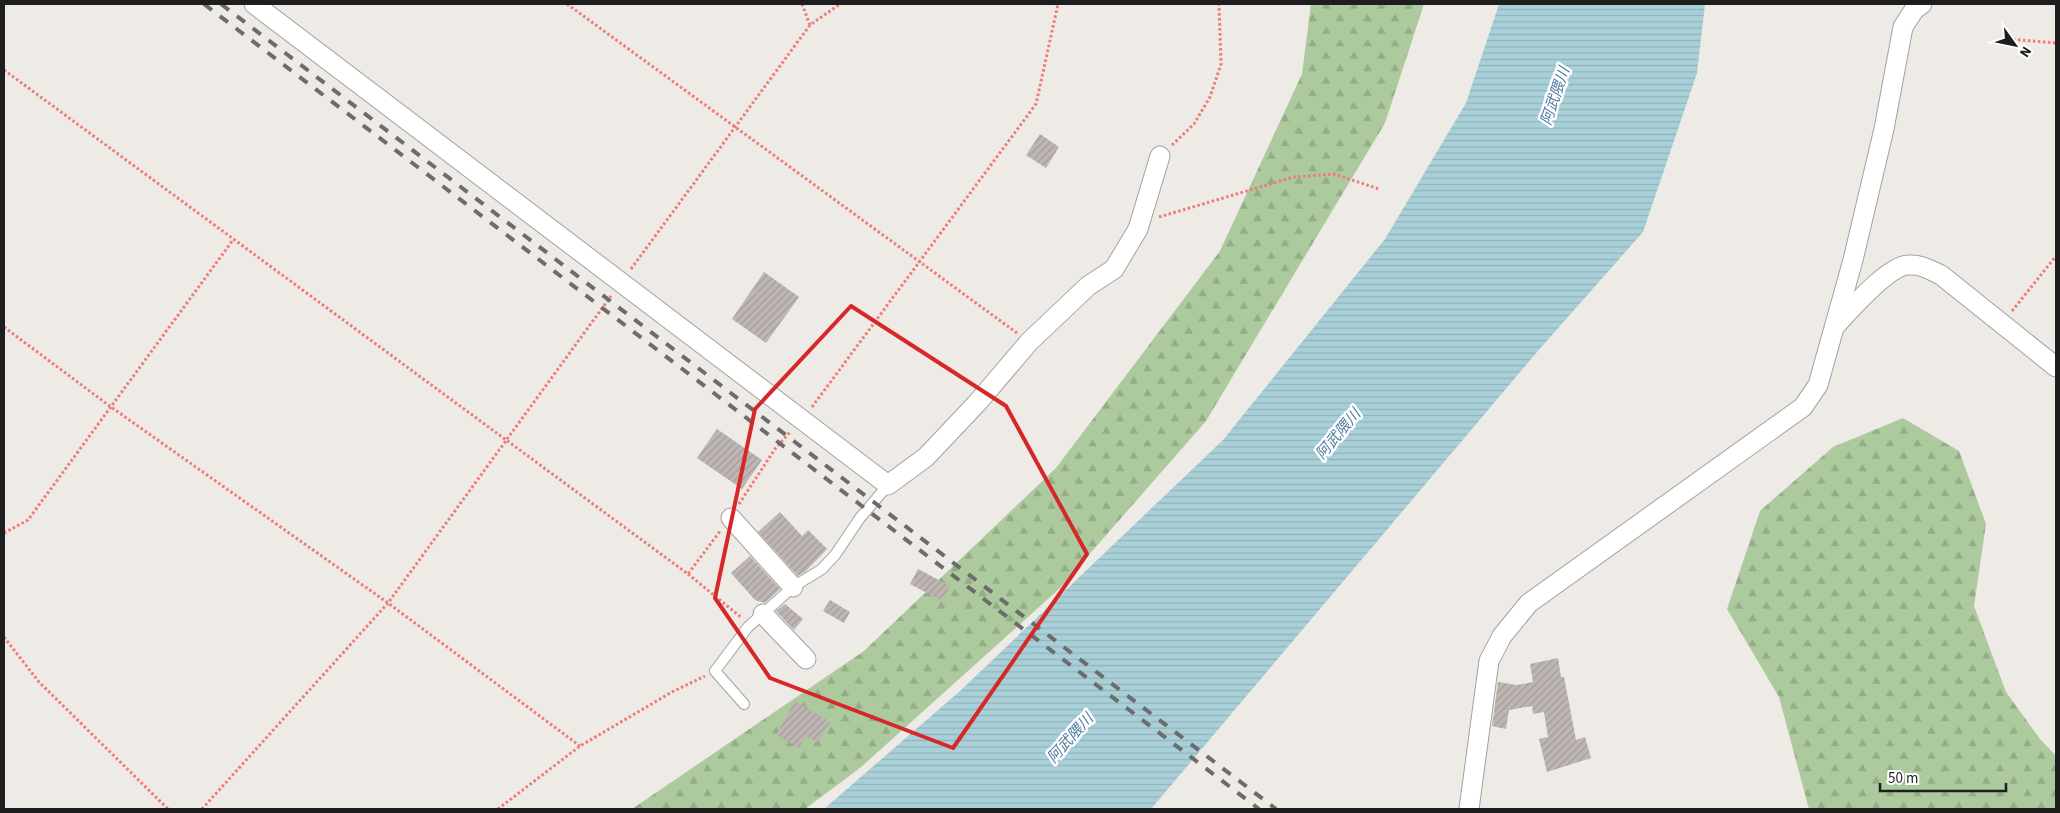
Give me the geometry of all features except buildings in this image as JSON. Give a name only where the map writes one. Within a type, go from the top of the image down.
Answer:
[{"type":"street","points":[[254,4],[888,485],[926,457],[978,402],[1029,342],[1088,286],[1114,269],[1138,229],[1160,156]]},
{"type":"street","points":[[1469,809],[1489,661],[1502,636],[1530,603],[1803,407],[1818,386],[1872,183],[1891,92],[1898,44],[1903,27],[1914,10],[1922,4]]},
{"type":"street","points":[[1835,326],[1883,278],[1896,269],[1906,264],[1923,266],[1941,275],[2056,367]]},
{"type":"street","points":[[731,518],[794,586]]},
{"type":"street","points":[[757,619],[806,659]]},
{"type":"lane","points":[[744,704],[715,671],[757,619],[794,586],[822,569],[888,485]]},
{"type":"path","points":[[567,4],[735,125],[1029,342]]},
{"type":"path","points":[[802,4],[810,25]]},
{"type":"path","points":[[202,809],[388,603],[505,440],[810,25],[840,4]]},
{"type":"path","points":[[688,574],[731,518],[775,449],[802,420],[1036,104],[1058,4]]},
{"type":"path","points":[[1160,156],[1194,124],[1210,97],[1221,64],[1219,4]]},
{"type":"path","points":[[2008,39],[2056,43]]},
{"type":"path","points":[[4,70],[688,574],[715,598],[757,619]]},
{"type":"path","points":[[1140,223],[1211,200],[1294,177],[1334,174],[1379,190]]},
{"type":"path","points":[[4,533],[28,520],[233,240]]},
{"type":"path","points":[[2002,324],[2056,256]]},
{"type":"path","points":[[4,327],[111,407],[388,603],[580,746]]},
{"type":"path","points":[[4,637],[39,682],[168,809]]},
{"type":"path","points":[[498,809],[580,746],[672,692],[715,671]]},
{"type":"highlighted area","points":[[851,306],[1006,406],[1087,554],[953,748],[770,678],[715,598],[755,409]]},
{"type":"green space","points":[[1311,4],[1424,4],[1385,123],[1206,421],[1059,589],[860,768],[805,809],[632,809],[864,651],[1056,468],[1220,251],[1302,74]]},
{"type":"green space","points":[[1903,418],[1959,451],[1986,524],[1974,606],[2006,692],[2040,739],[2056,756],[2056,809],[1809,809],[1779,697],[1727,609],[1760,511],[1833,447]]},
{"type":"water","name":"阿武隈川","points":[[1499,4],[1705,4],[1697,73],[1643,232],[1537,352],[1151,809],[824,809],[960,691],[1223,440],[1385,239],[1466,103]]},
{"type":"railway","points":[[204,4],[1259,809]]},
{"type":"railway","points":[[221,4],[1276,809]]}]
